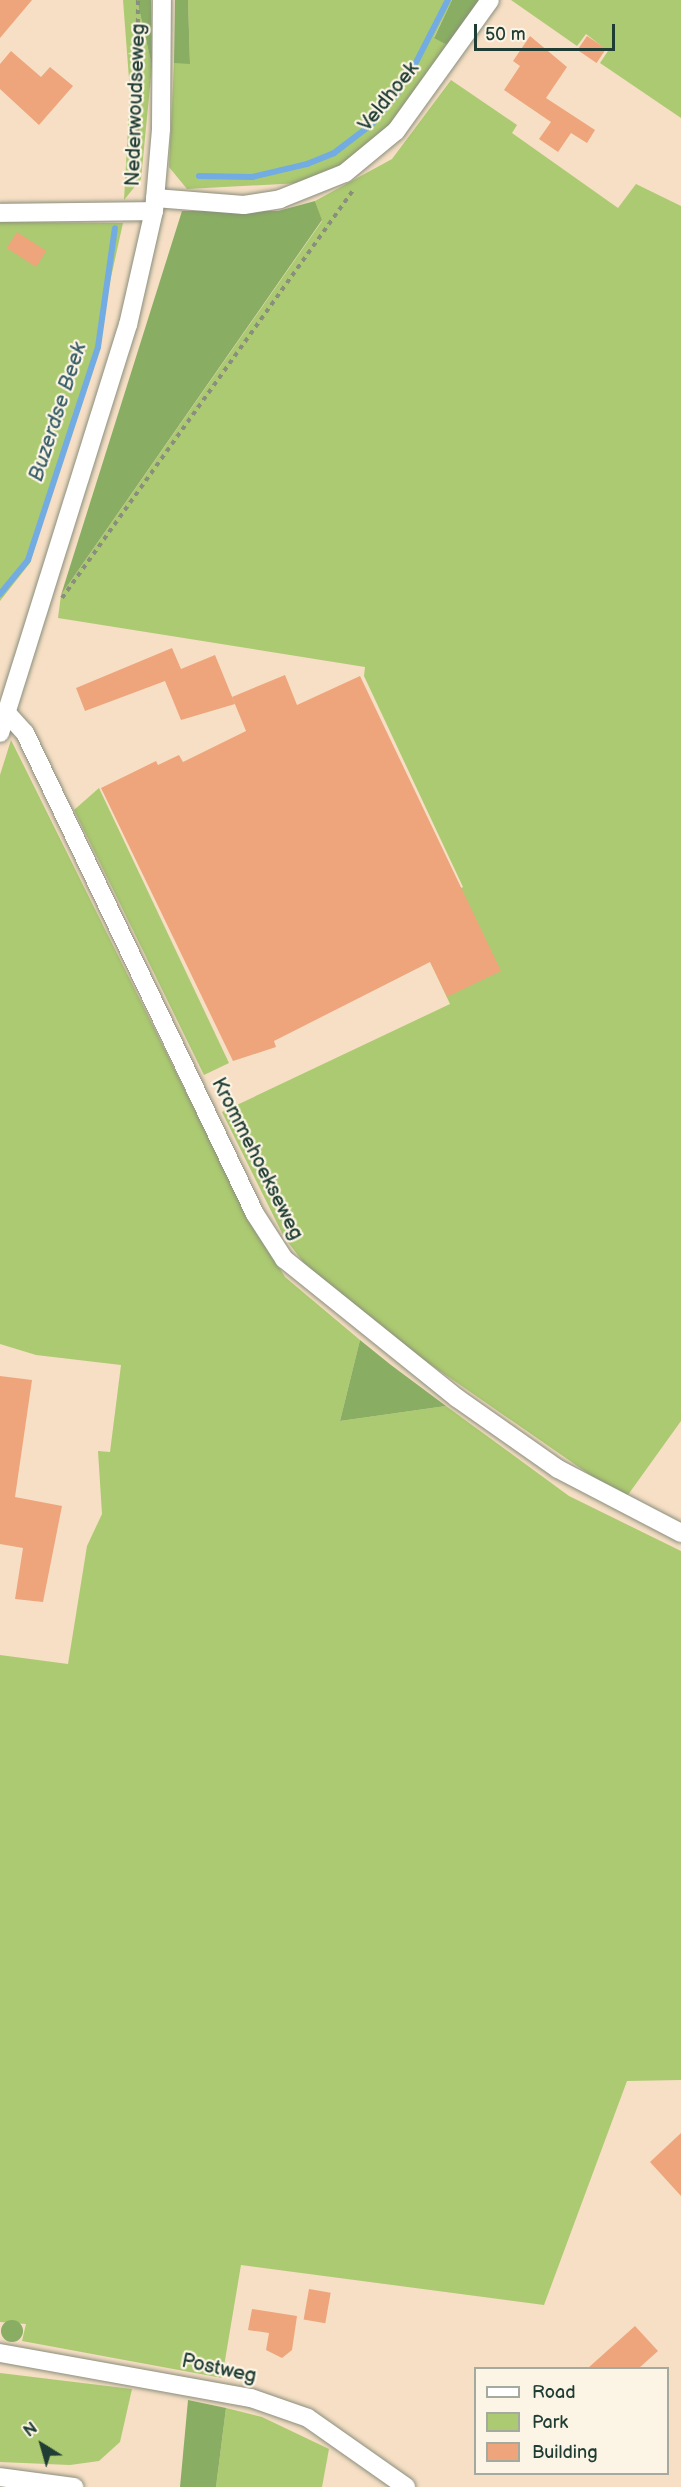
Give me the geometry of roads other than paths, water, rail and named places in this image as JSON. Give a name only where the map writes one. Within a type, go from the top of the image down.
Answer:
[{"type":"street","name":"Nederwoudseweg","points":[[0,733],[128,324],[154,204],[162,0]]},
{"type":"street","name":"Veldhoek","points":[[154,204],[244,205],[280,199],[345,173],[396,131],[490,0]]},
{"type":"street","name":"Nederwoudseweg","points":[[0,213],[154,204]]},
{"type":"street","name":"Krommehoekseweg","points":[[6,712],[25,733],[250,1203],[284,1259],[457,1398],[558,1469],[681,1533]]},
{"type":"street","name":"Postweg","points":[[0,2353],[251,2397],[308,2418],[406,2487]]},
{"type":"street","points":[[0,2477],[74,2487]]},
{"type":"waterway","name":"Buzerdse Beek","points":[[408,78],[448,0]]},
{"type":"waterway","name":"Buzerdse Beek","points":[[199,176],[252,177],[307,164],[334,153],[372,124],[401,89]]},
{"type":"waterway","name":"Buzerdse Beek","points":[[0,594],[28,560],[98,347],[115,228]]}]
